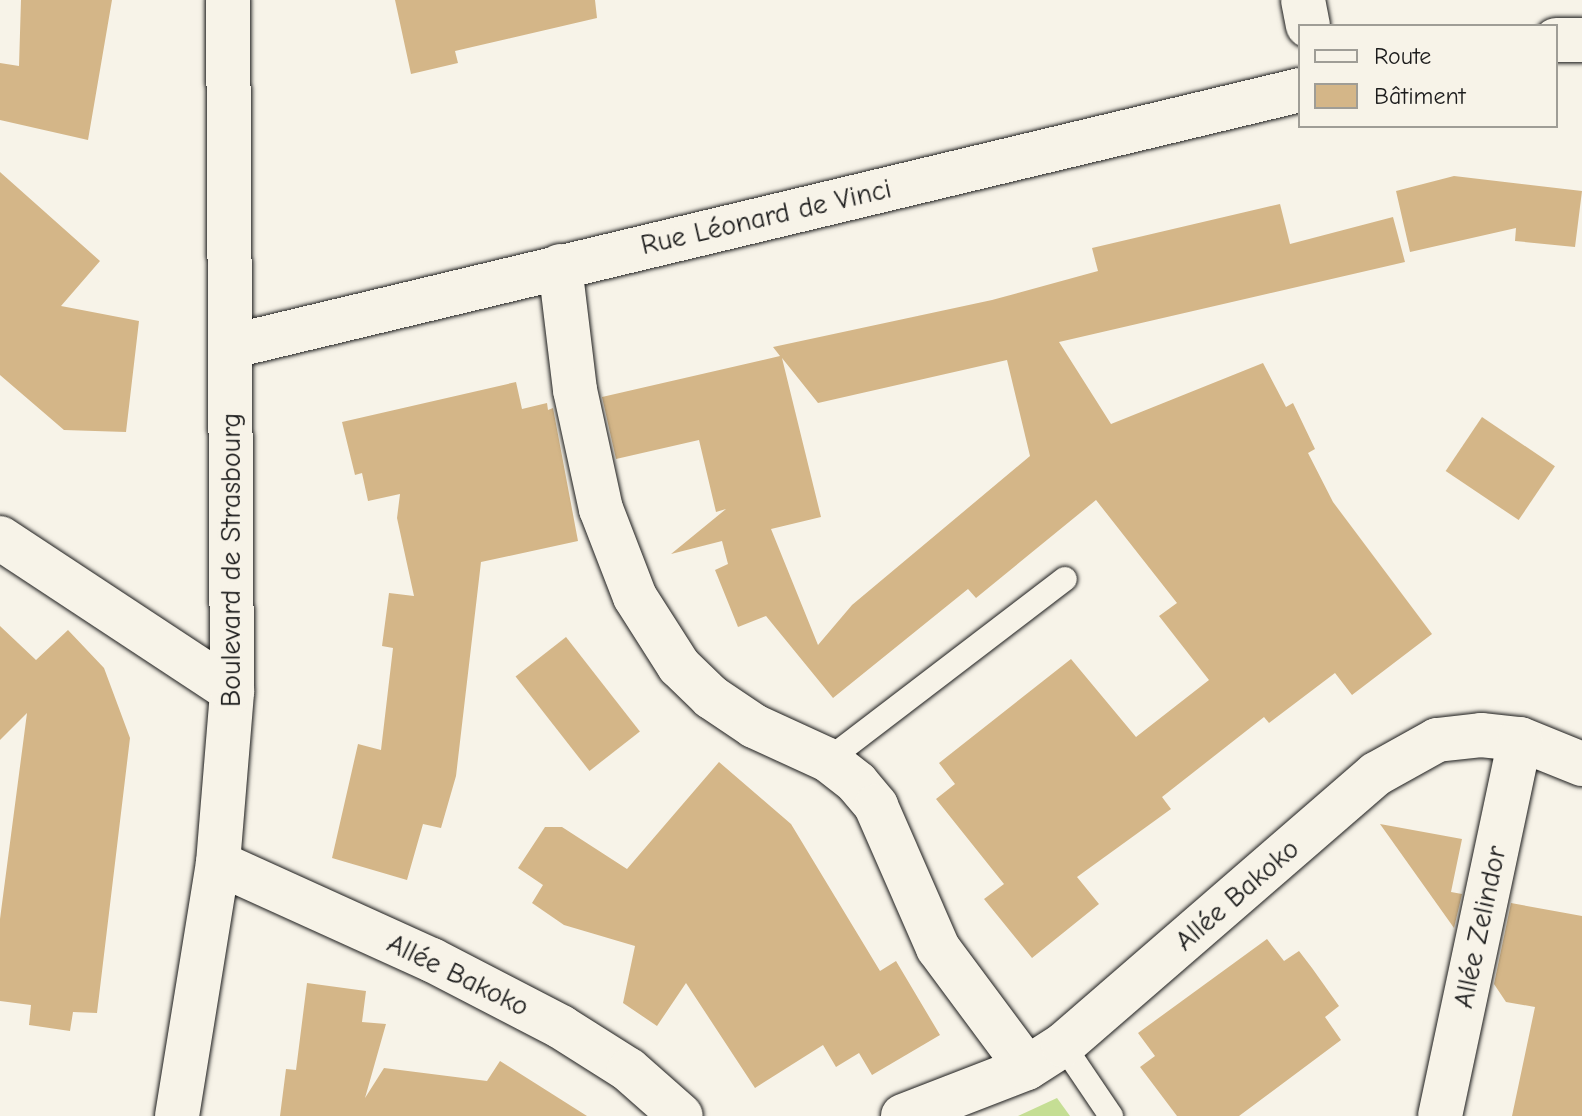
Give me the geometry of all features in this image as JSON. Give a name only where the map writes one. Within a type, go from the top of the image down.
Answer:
[{"type":"street","name":"Boulevard de Strasbourg","points":[[177,1116],[218,863],[232,691],[233,346],[228,0]]},
{"type":"street","points":[[1303,0],[1308,24]]},
{"type":"street","points":[[1558,40],[1582,40]]},
{"type":"street","name":"Rue Léonard de Vinci","points":[[233,346],[1298,90]]},
{"type":"street","points":[[560,266],[575,390],[598,494],[635,597],[679,666],[711,697],[754,726],[828,760],[876,806],[938,948],[1045,1057]]},
{"type":"street","points":[[0,538],[232,691]]},
{"type":"street","name":"Allée Bakoko","points":[[903,1116],[1045,1057],[1376,774],[1437,740],[1481,735],[1520,739],[1582,764]]},
{"type":"street","name":"Allée Zelindor","points":[[1440,1116],[1520,739]]},
{"type":"street","name":"Allée Bakoko","points":[[218,863],[432,960],[561,1027],[629,1070],[681,1116]]},
{"type":"lane","points":[[828,760],[1065,579]]},
{"type":"lane","points":[[1045,1057],[1111,1116]]},
{"type":"green space","points":[[1057,1098],[1070,1116],[1018,1116]]},
{"type":"building","points":[[21,0],[112,0],[88,140],[0,120],[0,63],[19,66]]},
{"type":"building","points":[[395,0],[595,0],[597,18],[455,51],[458,63],[411,74]]},
{"type":"building","points":[[0,172],[100,261],[61,306],[139,321],[126,432],[64,430],[0,375]]},
{"type":"building","points":[[1454,176],[1582,191],[1575,247],[1515,241],[1516,228],[1410,252],[1396,191]]},
{"type":"building","points":[[1280,204],[1290,244],[1393,217],[1405,262],[1059,342],[1111,424],[1263,363],[1286,407],[1293,403],[1315,449],[1308,453],[1333,502],[1432,634],[1352,695],[1335,673],[1269,723],[1264,717],[1162,797],[1171,809],[1077,877],[1099,904],[1032,958],[984,899],[1004,884],[936,799],[955,784],[939,763],[1071,659],[1136,737],[1209,680],[1159,616],[1177,603],[1096,500],[976,598],[968,589],[833,698],[766,616],[738,627],[715,570],[728,564],[722,541],[671,554],[726,509],[716,512],[699,440],[616,459],[602,397],[780,356],[773,347],[992,300],[1098,271],[1092,248]],"holes":[[[782,358],[818,403],[1007,360],[1030,456],[852,605],[818,645],[771,529],[821,517]]]},
{"type":"building","points":[[516,382],[522,409],[547,403],[548,410],[553,408],[578,541],[481,562],[456,776],[441,828],[423,824],[407,880],[332,858],[358,744],[381,750],[393,648],[382,646],[389,593],[414,596],[397,518],[400,494],[368,501],[362,473],[355,475],[342,422]]},
{"type":"building","points":[[1482,417],[1555,466],[1519,520],[1446,471]]},
{"type":"building","points":[[0,626],[36,660],[68,630],[104,668],[130,738],[97,1013],[73,1012],[70,1031],[29,1025],[31,1005],[0,1001],[0,919],[27,713],[0,740]]},
{"type":"building","points":[[566,637],[640,732],[589,771],[516,676]]},
{"type":"building","points":[[719,762],[791,824],[880,971],[896,961],[940,1035],[872,1075],[859,1053],[836,1067],[823,1045],[755,1088],[686,983],[657,1026],[623,1003],[635,946],[564,925],[532,903],[543,885],[518,868],[545,827],[562,827],[627,869]]},
{"type":"building","points":[[1380,824],[1462,839],[1451,892],[1462,894],[1454,928]]},
{"type":"building","points":[[1511,903],[1582,916],[1582,1116],[1512,1116],[1535,1007],[1506,1002],[1494,984]]},
{"type":"building","points":[[1267,939],[1284,961],[1299,951],[1312,968],[1339,1006],[1325,1017],[1341,1040],[1239,1116],[1177,1116],[1140,1067],[1155,1056],[1138,1033]]},
{"type":"building","points":[[307,983],[366,991],[362,1022],[386,1024],[365,1098],[384,1068],[487,1081],[500,1061],[587,1116],[280,1116],[286,1069],[296,1070]]}]
